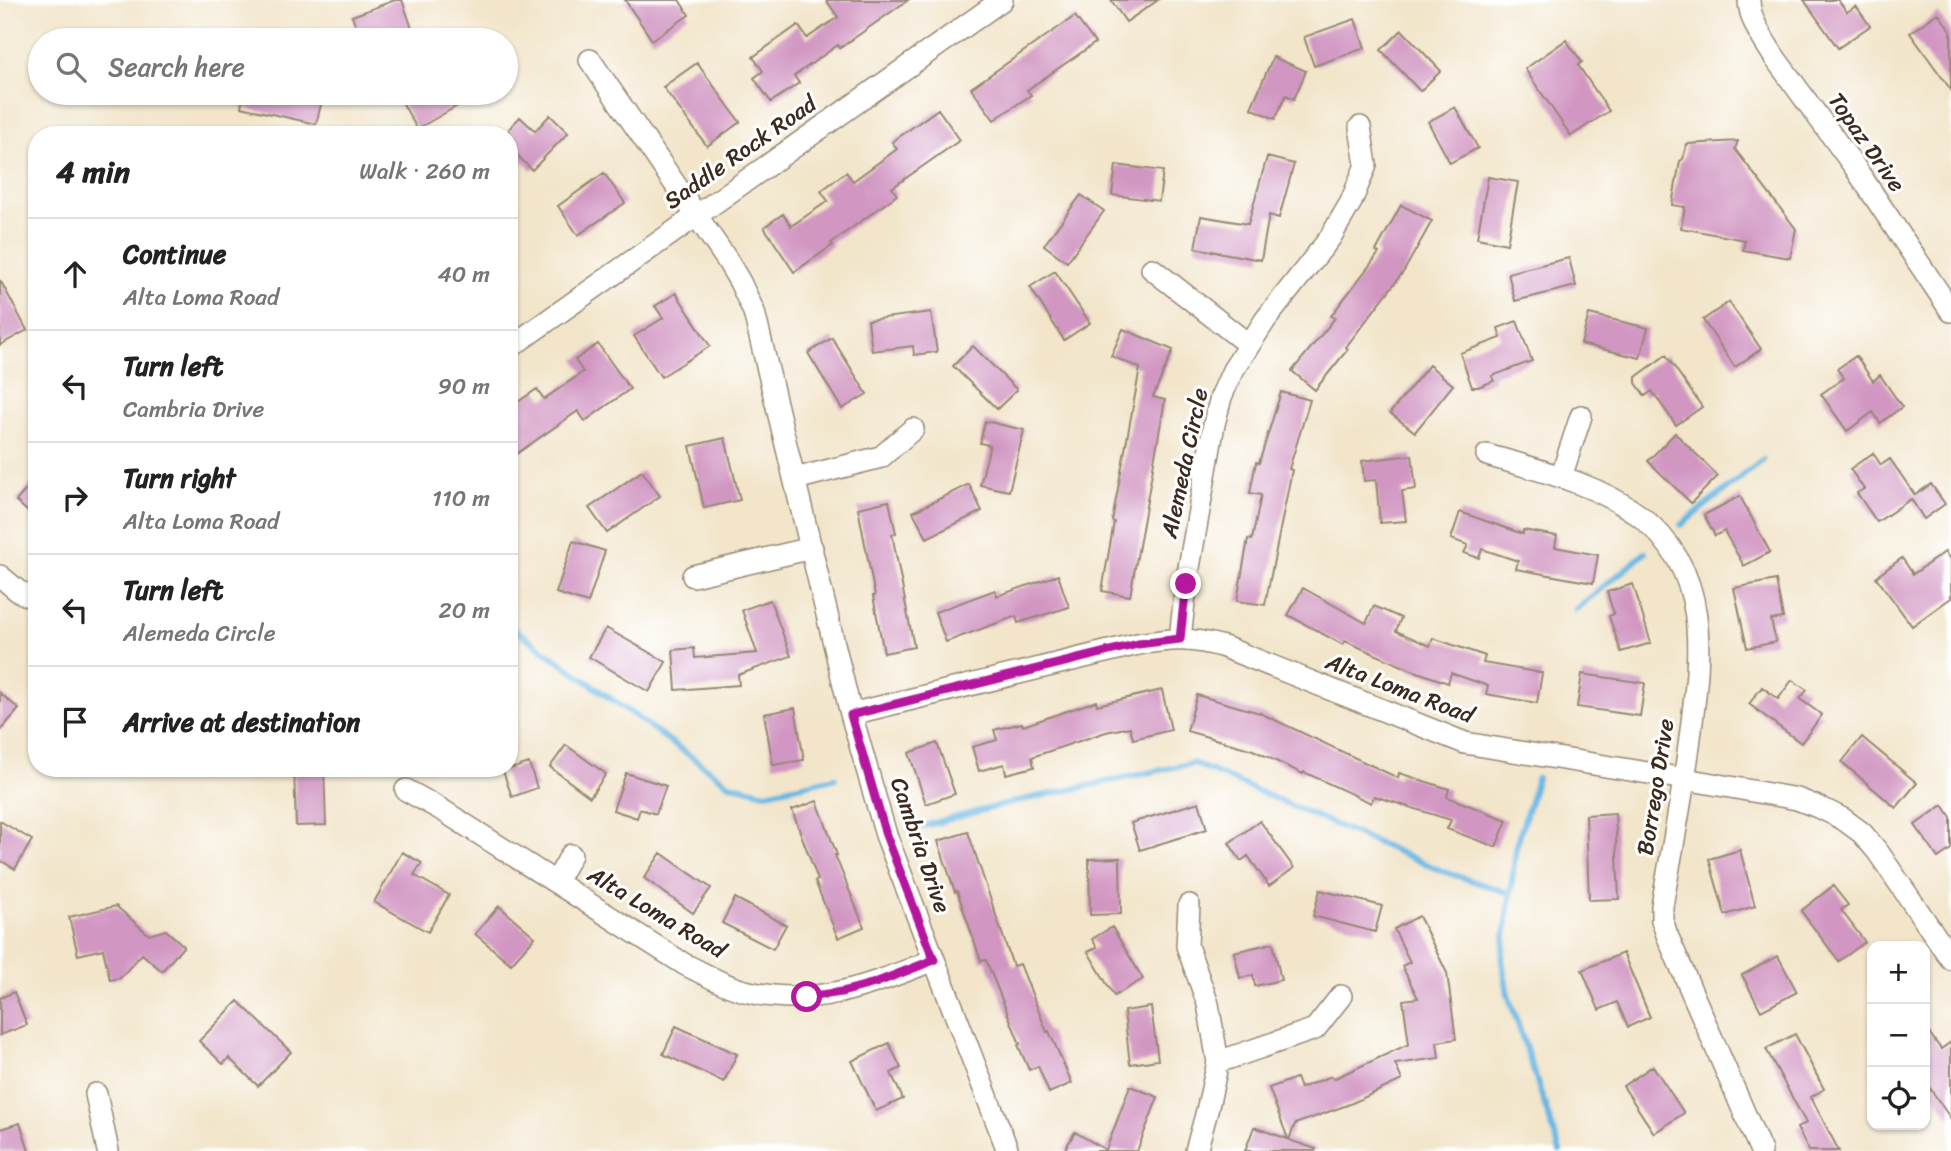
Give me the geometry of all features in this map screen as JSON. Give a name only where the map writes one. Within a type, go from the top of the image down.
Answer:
[{"type":"street","name":"Saddle Rock Road","points":[[518,342],[1002,0]]},
{"type":"street","name":"Topaz Drive","points":[[1749,0],[1749,8],[1774,58],[1854,166],[1951,311]]},
{"type":"street","name":"Cambria Drive","points":[[590,60],[734,271],[754,312],[851,715],[886,835],[1007,1151]]},
{"type":"street","name":"Alemeda Circle","points":[[1180,639],[1186,584],[1221,397],[1233,370],[1266,319],[1330,238],[1351,202],[1366,165],[1360,127]]},
{"type":"street","points":[[1152,269],[1249,345]]},
{"type":"street","points":[[1561,477],[1581,416]]},
{"type":"street","points":[[795,479],[881,457],[913,429]]},
{"type":"street","name":"Borrego Drive","points":[[1487,455],[1561,477],[1606,496],[1639,516],[1660,535],[1678,557],[1688,580],[1699,637],[1699,670],[1685,779],[1662,906],[1662,920],[1761,1151]]},
{"type":"street","points":[[693,576],[812,548]]},
{"type":"street","points":[[0,576],[28,596]]},
{"type":"street","name":"Alta Loma Road","points":[[851,715],[1138,644],[1180,639],[1201,640],[1465,743],[1797,799],[1843,819],[1862,833],[1878,852],[1951,959]]},
{"type":"street","name":"Alta Loma Road","points":[[406,790],[556,881],[684,964],[748,992],[807,997],[842,992],[875,983],[934,960]]},
{"type":"street","name":"Alta Loma Road","points":[[556,881],[571,855]]},
{"type":"street","points":[[1189,905],[1187,946],[1208,1004],[1218,1062],[1196,1151]]},
{"type":"street","points":[[1218,1062],[1315,1028],[1341,996]]},
{"type":"street","points":[[96,1094],[108,1151]]},
{"type":"building","points":[[395,0],[402,0],[412,28],[356,28],[352,16]]},
{"type":"building","points":[[625,0],[679,0],[689,15],[652,40]]},
{"type":"building","points":[[826,0],[908,0],[840,48],[838,45],[794,76],[799,83],[771,102],[754,78],[763,71],[753,57],[798,25],[807,38],[838,17]]},
{"type":"building","points":[[1111,0],[1158,0],[1126,22]]},
{"type":"building","points":[[1804,0],[1838,0],[1847,12],[1856,6],[1870,26],[1838,48]]},
{"type":"building","points":[[1938,13],[1951,31],[1951,90],[1910,33]]},
{"type":"building","points":[[1075,16],[1095,43],[1027,90],[1031,95],[994,120],[971,88]]},
{"type":"building","points":[[1355,19],[1365,48],[1314,66],[1304,37]]},
{"type":"building","points":[[1402,30],[1441,71],[1420,91],[1381,50]]},
{"type":"building","points":[[1566,40],[1582,62],[1578,65],[1609,111],[1571,136],[1525,69]]},
{"type":"building","points":[[1273,57],[1306,71],[1294,99],[1286,95],[1275,119],[1251,108]]},
{"type":"building","points":[[697,63],[740,122],[707,146],[663,87]]},
{"type":"building","points":[[241,105],[321,105],[316,124]]},
{"type":"building","points":[[404,105],[459,105],[422,126],[415,126]]},
{"type":"building","points":[[1455,107],[1478,148],[1450,163],[1428,122]]},
{"type":"building","points":[[938,109],[960,140],[892,188],[897,195],[794,272],[764,227],[783,214],[791,226],[828,201],[821,191],[846,172],[853,181],[897,149],[892,142]]},
{"type":"building","points":[[550,115],[568,133],[532,170],[518,156],[518,126],[512,126],[520,117],[535,131]]},
{"type":"building","points":[[1738,141],[1735,149],[1796,229],[1790,258],[1743,250],[1745,240],[1681,228],[1685,207],[1672,205],[1680,161],[1687,144]]},
{"type":"building","points":[[1267,157],[1294,164],[1279,218],[1269,215],[1261,260],[1195,248],[1201,216],[1248,224]]},
{"type":"building","points":[[1116,165],[1163,171],[1159,201],[1112,195]]},
{"type":"building","points":[[604,173],[625,203],[578,235],[558,206]]},
{"type":"building","points":[[1488,177],[1518,182],[1507,244],[1477,238]]},
{"type":"building","points":[[1081,195],[1104,211],[1067,262],[1044,245]]},
{"type":"building","points":[[1401,205],[1432,221],[1404,271],[1315,390],[1292,371],[1335,318],[1331,316],[1379,253],[1376,251]]},
{"type":"building","points":[[1569,258],[1576,286],[1515,301],[1508,273]]},
{"type":"building","points":[[1055,271],[1090,323],[1064,340],[1030,287]]},
{"type":"building","points":[[0,280],[27,330],[0,345]]},
{"type":"building","points":[[676,293],[710,346],[661,377],[634,336],[663,318],[655,306]]},
{"type":"building","points":[[1729,302],[1761,349],[1735,367],[1703,320]]},
{"type":"building","points":[[931,312],[937,352],[914,355],[913,346],[872,351],[868,320]]},
{"type":"building","points":[[1589,314],[1648,328],[1640,358],[1581,344]]},
{"type":"building","points":[[1517,321],[1532,361],[1492,376],[1494,381],[1472,387],[1460,353],[1501,338],[1498,328]]},
{"type":"building","points":[[1123,329],[1173,350],[1153,397],[1165,400],[1130,596],[1102,591],[1140,368],[1111,356]]},
{"type":"building","points":[[832,338],[867,394],[842,409],[808,353]]},
{"type":"building","points":[[598,344],[630,389],[585,421],[578,411],[518,453],[518,402],[537,389],[544,399],[583,372],[575,360]]},
{"type":"building","points":[[973,346],[1017,390],[997,409],[953,366]]},
{"type":"building","points":[[1666,355],[1702,407],[1676,425],[1652,391],[1645,396],[1636,383],[1636,377]]},
{"type":"building","points":[[1856,356],[1873,381],[1880,375],[1902,407],[1880,423],[1873,412],[1847,431],[1821,394],[1844,378],[1837,369]]},
{"type":"building","points":[[1429,365],[1453,385],[1415,432],[1390,413]]},
{"type":"building","points":[[1281,392],[1310,400],[1289,469],[1292,470],[1265,605],[1237,601],[1248,539],[1252,540],[1261,495],[1250,493],[1256,462],[1259,463]]},
{"type":"building","points":[[985,421],[1024,430],[1009,491],[980,485],[990,445],[980,443]]},
{"type":"building","points":[[1675,433],[1718,476],[1691,503],[1648,461]]},
{"type":"building","points":[[725,438],[740,500],[704,508],[690,446]]},
{"type":"building","points":[[1873,453],[1881,465],[1890,459],[1915,495],[1931,484],[1945,504],[1924,519],[1911,499],[1877,522],[1857,493],[1864,489],[1850,469]]},
{"type":"building","points":[[1412,455],[1416,489],[1402,491],[1406,521],[1380,523],[1376,480],[1364,481],[1362,461]]},
{"type":"building","points":[[642,471],[660,496],[607,533],[589,508]]},
{"type":"building","points":[[969,484],[982,511],[927,538],[913,512]]},
{"type":"building","points":[[28,487],[28,512],[16,501]]},
{"type":"building","points":[[1740,496],[1770,552],[1744,566],[1724,531],[1715,536],[1704,515]]},
{"type":"building","points":[[889,501],[896,533],[892,534],[914,647],[884,653],[858,508]]},
{"type":"building","points":[[1460,512],[1523,534],[1523,530],[1557,536],[1555,547],[1598,555],[1593,583],[1516,569],[1518,561],[1482,549],[1479,558],[1464,553],[1468,545],[1451,539]]},
{"type":"building","points":[[573,541],[605,551],[588,603],[556,593]]},
{"type":"building","points":[[1945,552],[1951,561],[1951,598],[1912,626],[1876,577],[1902,558],[1913,574]]},
{"type":"building","points":[[1058,575],[1069,607],[1018,623],[1016,616],[946,642],[935,612],[995,590],[997,596]]},
{"type":"building","points":[[1776,580],[1783,618],[1771,620],[1776,642],[1747,648],[1734,588]]},
{"type":"building","points":[[1633,584],[1651,643],[1621,652],[1609,616],[1614,614],[1607,592]]},
{"type":"building","points":[[1303,588],[1366,623],[1374,606],[1401,618],[1396,631],[1430,646],[1433,638],[1485,656],[1483,663],[1542,673],[1537,703],[1486,694],[1488,686],[1451,673],[1448,683],[1345,641],[1343,645],[1288,615]]},
{"type":"building","points":[[770,600],[791,656],[738,675],[739,685],[676,690],[673,650],[694,648],[695,658],[757,653],[742,610]]},
{"type":"building","points":[[606,628],[666,662],[649,692],[589,657]]},
{"type":"building","points":[[1582,674],[1645,683],[1640,716],[1577,707]]},
{"type":"building","points":[[1792,680],[1807,690],[1800,699],[1822,715],[1801,743],[1749,704],[1762,687],[1778,699]]},
{"type":"building","points":[[1162,690],[1171,730],[1133,739],[1130,727],[1106,732],[1032,757],[1034,767],[1006,774],[1004,764],[979,771],[972,747],[997,740],[994,730],[1022,723],[1023,726],[1096,701],[1097,705]]},
{"type":"building","points":[[0,693],[19,709],[0,731]]},
{"type":"building","points":[[1197,695],[1260,713],[1398,778],[1399,773],[1449,789],[1447,797],[1507,820],[1496,847],[1447,829],[1451,820],[1374,796],[1371,803],[1253,750],[1187,731]]},
{"type":"building","points":[[795,708],[804,760],[773,765],[764,714]]},
{"type":"building","points":[[1862,737],[1917,783],[1896,808],[1842,762]]},
{"type":"building","points":[[937,743],[955,794],[926,804],[909,753]]},
{"type":"building","points":[[566,745],[606,774],[590,797],[550,767]]},
{"type":"building","points":[[529,763],[537,788],[512,797],[505,777],[518,777],[518,767]]},
{"type":"building","points":[[626,773],[666,786],[656,814],[640,809],[637,818],[613,810]]},
{"type":"building","points":[[294,777],[324,777],[326,825],[296,826]]},
{"type":"building","points":[[817,801],[864,927],[838,938],[815,881],[818,880],[792,810]]},
{"type":"building","points":[[1199,802],[1207,829],[1140,850],[1131,823]]},
{"type":"building","points":[[1943,805],[1951,817],[1951,849],[1938,858],[1915,825]]},
{"type":"building","points":[[1615,813],[1619,899],[1589,900],[1586,815]]},
{"type":"building","points":[[0,821],[32,840],[15,869],[0,860]]},
{"type":"building","points":[[1260,821],[1294,868],[1269,886],[1248,856],[1241,861],[1229,843]]},
{"type":"building","points":[[968,832],[1013,966],[1020,964],[1047,1032],[1049,1031],[1072,1083],[1049,1093],[1038,1066],[1029,1070],[986,960],[981,961],[938,841]]},
{"type":"building","points":[[1740,850],[1755,906],[1725,915],[1709,859]]},
{"type":"building","points":[[402,852],[422,863],[414,875],[449,895],[428,932],[374,902]]},
{"type":"building","points":[[661,853],[711,888],[693,913],[644,878]]},
{"type":"building","points":[[1120,858],[1121,914],[1090,915],[1089,859]]},
{"type":"building","points":[[1833,886],[1848,905],[1841,910],[1865,942],[1839,961],[1801,911]]},
{"type":"building","points":[[1320,890],[1382,906],[1375,932],[1313,916]]},
{"type":"building","points":[[735,898],[786,925],[773,949],[722,923]]},
{"type":"building","points":[[116,906],[149,935],[166,930],[184,946],[162,971],[142,954],[120,978],[110,980],[103,949],[78,955],[69,917]]},
{"type":"building","points":[[499,906],[535,937],[511,964],[475,934]]},
{"type":"building","points":[[1419,916],[1447,973],[1456,1039],[1437,1042],[1439,1058],[1395,1064],[1402,1080],[1350,1104],[1295,1124],[1289,1140],[1316,1149],[1315,1151],[1245,1151],[1254,1127],[1288,1139],[1269,1088],[1296,1078],[1300,1088],[1332,1076],[1333,1079],[1409,1044],[1403,1000],[1418,998],[1402,966],[1410,962],[1394,929]]},
{"type":"building","points":[[1112,927],[1143,979],[1114,996],[1088,952],[1097,947],[1092,939]]},
{"type":"building","points":[[1273,943],[1281,980],[1255,986],[1253,975],[1240,978],[1234,952]]},
{"type":"building","points":[[1623,953],[1650,1017],[1628,1027],[1617,1002],[1599,1010],[1582,970]]},
{"type":"building","points":[[1778,956],[1797,992],[1761,1011],[1742,975]]},
{"type":"building","points":[[14,992],[27,1025],[0,1035],[0,998]]},
{"type":"building","points":[[238,1001],[291,1052],[258,1086],[229,1058],[223,1064],[199,1041]]},
{"type":"building","points":[[1151,1007],[1158,1060],[1130,1064],[1124,1011]]},
{"type":"building","points":[[676,1026],[737,1054],[724,1082],[663,1054]]},
{"type":"building","points":[[1795,1034],[1824,1089],[1811,1097],[1839,1151],[1809,1151],[1797,1128],[1806,1123],[1766,1049]]},
{"type":"building","points":[[1930,1034],[1941,1049],[1951,1042],[1951,1119],[1930,1088]]},
{"type":"building","points":[[889,1043],[901,1068],[891,1073],[903,1099],[876,1111],[852,1061]]},
{"type":"building","points":[[1653,1066],[1684,1113],[1654,1133],[1623,1086]]},
{"type":"building","points":[[1130,1086],[1158,1097],[1137,1151],[1064,1151],[1075,1132],[1106,1150]]},
{"type":"building","points":[[20,1123],[29,1151],[0,1151],[0,1129]]},
{"type":"waterway","points":[[1681,525],[1763,460]]},
{"type":"waterway","points":[[1576,609],[1645,553]]},
{"type":"waterway","points":[[518,632],[729,784],[766,793],[835,778]]},
{"type":"waterway","points":[[912,829],[1018,801],[1193,763],[1442,871],[1509,893]]},
{"type":"waterway","points":[[1537,778],[1516,848],[1502,961],[1508,994],[1560,1151]]},
{"type":"route","points":[[807,997],[842,992],[875,983],[934,960],[886,835],[851,715],[1138,644],[1180,639],[1186,584]]}]
